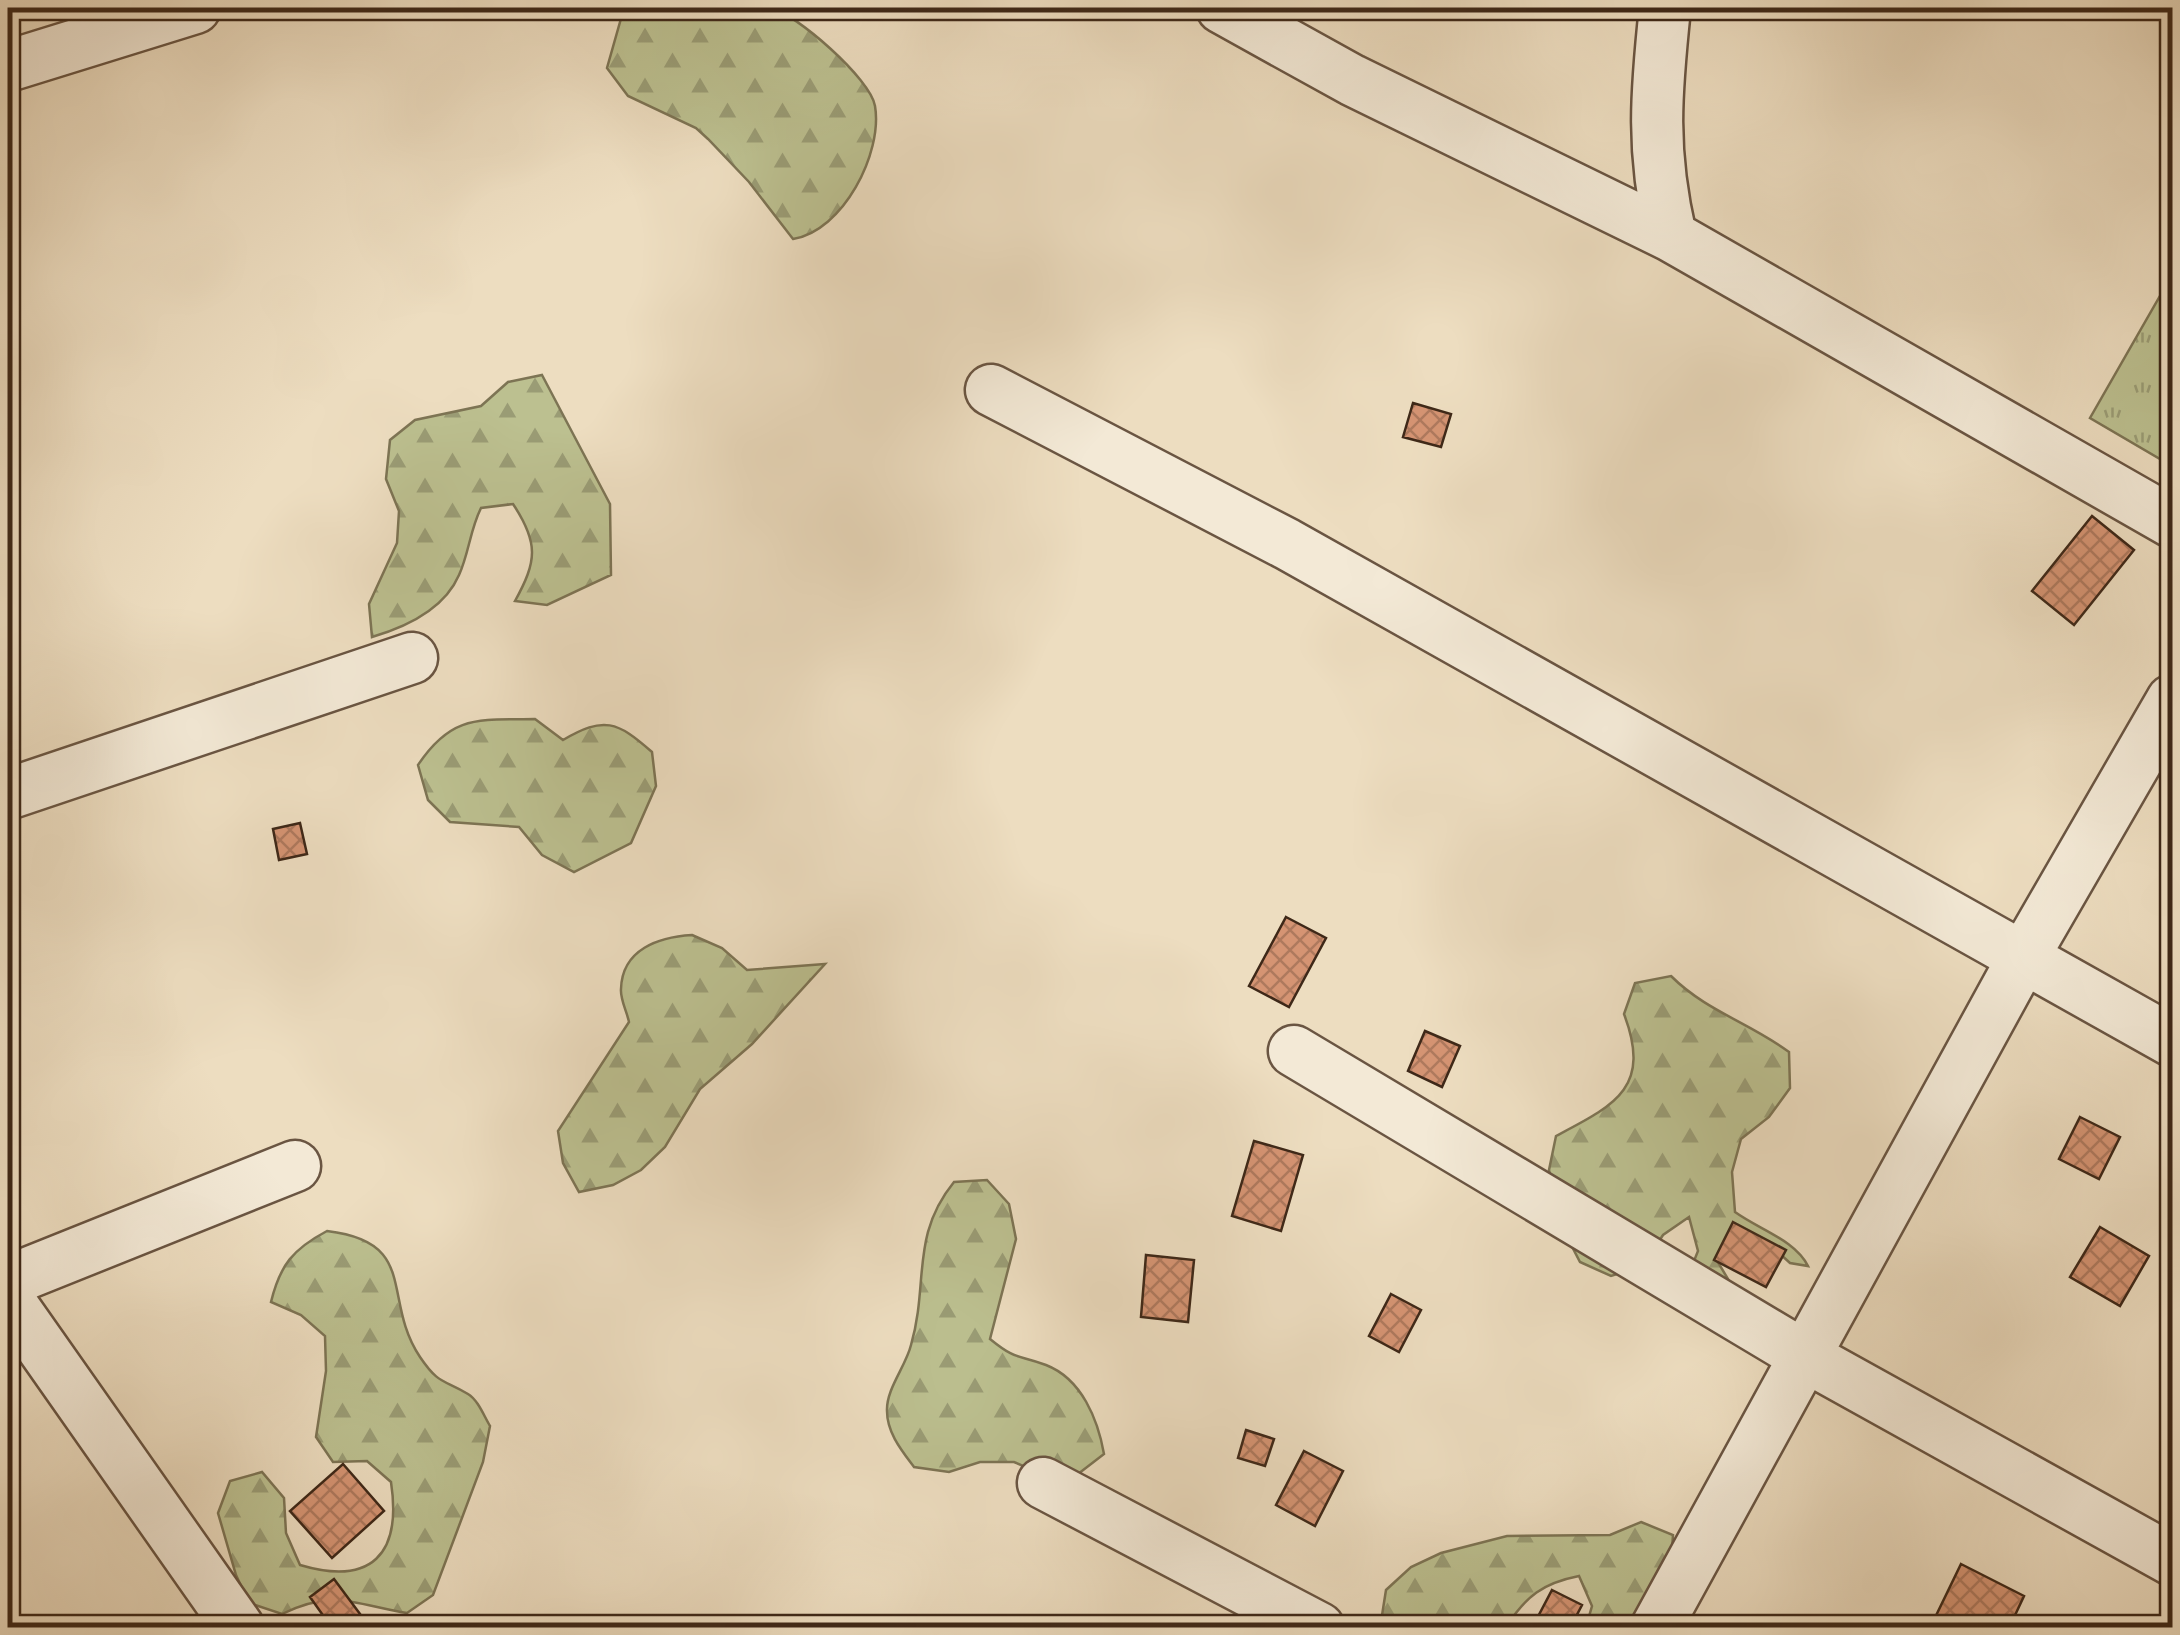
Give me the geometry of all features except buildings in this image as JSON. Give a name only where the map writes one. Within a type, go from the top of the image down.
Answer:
[{"type":"street","points":[[8,66],[195,8]]},
{"type":"street","points":[[1222,8],[1352,80],[1671,236],[2172,522]]},
{"type":"street","points":[[1665,8],[1656,92],[1656,176],[1671,236]]},
{"type":"street","points":[[991,390],[1286,544],[2172,1040]]},
{"type":"street","points":[[8,794],[412,658]]},
{"type":"street","points":[[1656,1628],[1808,1358],[2024,956],[2172,700]]},
{"type":"street","points":[[1294,1052],[1808,1358],[2172,1560]]},
{"type":"street","points":[[8,1281],[295,1166]]},
{"type":"street","points":[[8,1298],[238,1628]]},
{"type":"street","points":[[1043,1483],[1319,1628]]},
{"type":"green space","points":[[720,4],[771,8],[797,22],[847,64],[870,94],[876,125],[866,167],[843,206],[811,233],[793,239],[749,182],[696,128],[628,96],[607,68],[624,8]]},
{"type":"green space","points":[[2172,275],[2172,466],[2090,418]]},
{"type":"green space","points":[[542,375],[610,504],[611,575],[547,605],[515,601],[531,563],[527,530],[513,504],[481,508],[459,575],[444,598],[411,622],[372,637],[369,604],[397,543],[399,511],[386,479],[390,440],[415,420],[481,406],[508,382]]},
{"type":"green space","points":[[535,719],[563,740],[589,727],[610,725],[652,752],[656,786],[631,843],[574,872],[542,855],[519,827],[450,822],[428,800],[418,765],[430,748],[455,728],[482,721]]},
{"type":"green space","points":[[692,935],[722,948],[747,970],[825,964],[752,1044],[700,1089],[665,1147],[641,1170],[613,1185],[579,1192],[563,1163],[558,1131],[629,1022],[621,993],[623,975],[644,948]]},
{"type":"green space","points":[[1671,976],[1699,999],[1789,1052],[1790,1088],[1769,1117],[1741,1139],[1732,1172],[1735,1212],[1786,1242],[1808,1266],[1790,1263],[1767,1242],[1716,1259],[1734,1289],[1686,1281],[1698,1251],[1689,1217],[1663,1235],[1643,1266],[1611,1276],[1580,1262],[1565,1233],[1549,1170],[1556,1136],[1595,1114],[1623,1091],[1633,1060],[1632,1039],[1624,1014],[1635,983]]},
{"type":"green space","points":[[987,1180],[1009,1204],[1016,1239],[990,1339],[1012,1354],[1059,1371],[1079,1390],[1104,1454],[1078,1474],[1044,1475],[1014,1462],[980,1462],[949,1472],[914,1467],[890,1427],[888,1403],[911,1345],[931,1222],[954,1182]]},
{"type":"green space","points":[[327,1231],[356,1237],[375,1247],[387,1260],[409,1335],[420,1357],[437,1377],[472,1397],[490,1426],[483,1462],[433,1595],[407,1613],[330,1600],[282,1614],[249,1603],[236,1575],[218,1513],[230,1481],[262,1472],[284,1498],[286,1533],[300,1565],[346,1571],[376,1559],[386,1546],[393,1507],[391,1482],[367,1461],[333,1462],[316,1437],[326,1371],[325,1336],[301,1315],[271,1302],[290,1259]]},
{"type":"green space","points":[[1641,1522],[1673,1535],[1670,1576],[1653,1627],[1586,1627],[1592,1606],[1579,1576],[1536,1592],[1506,1627],[1380,1628],[1386,1590],[1411,1567],[1441,1553],[1507,1536],[1610,1535]]}]
